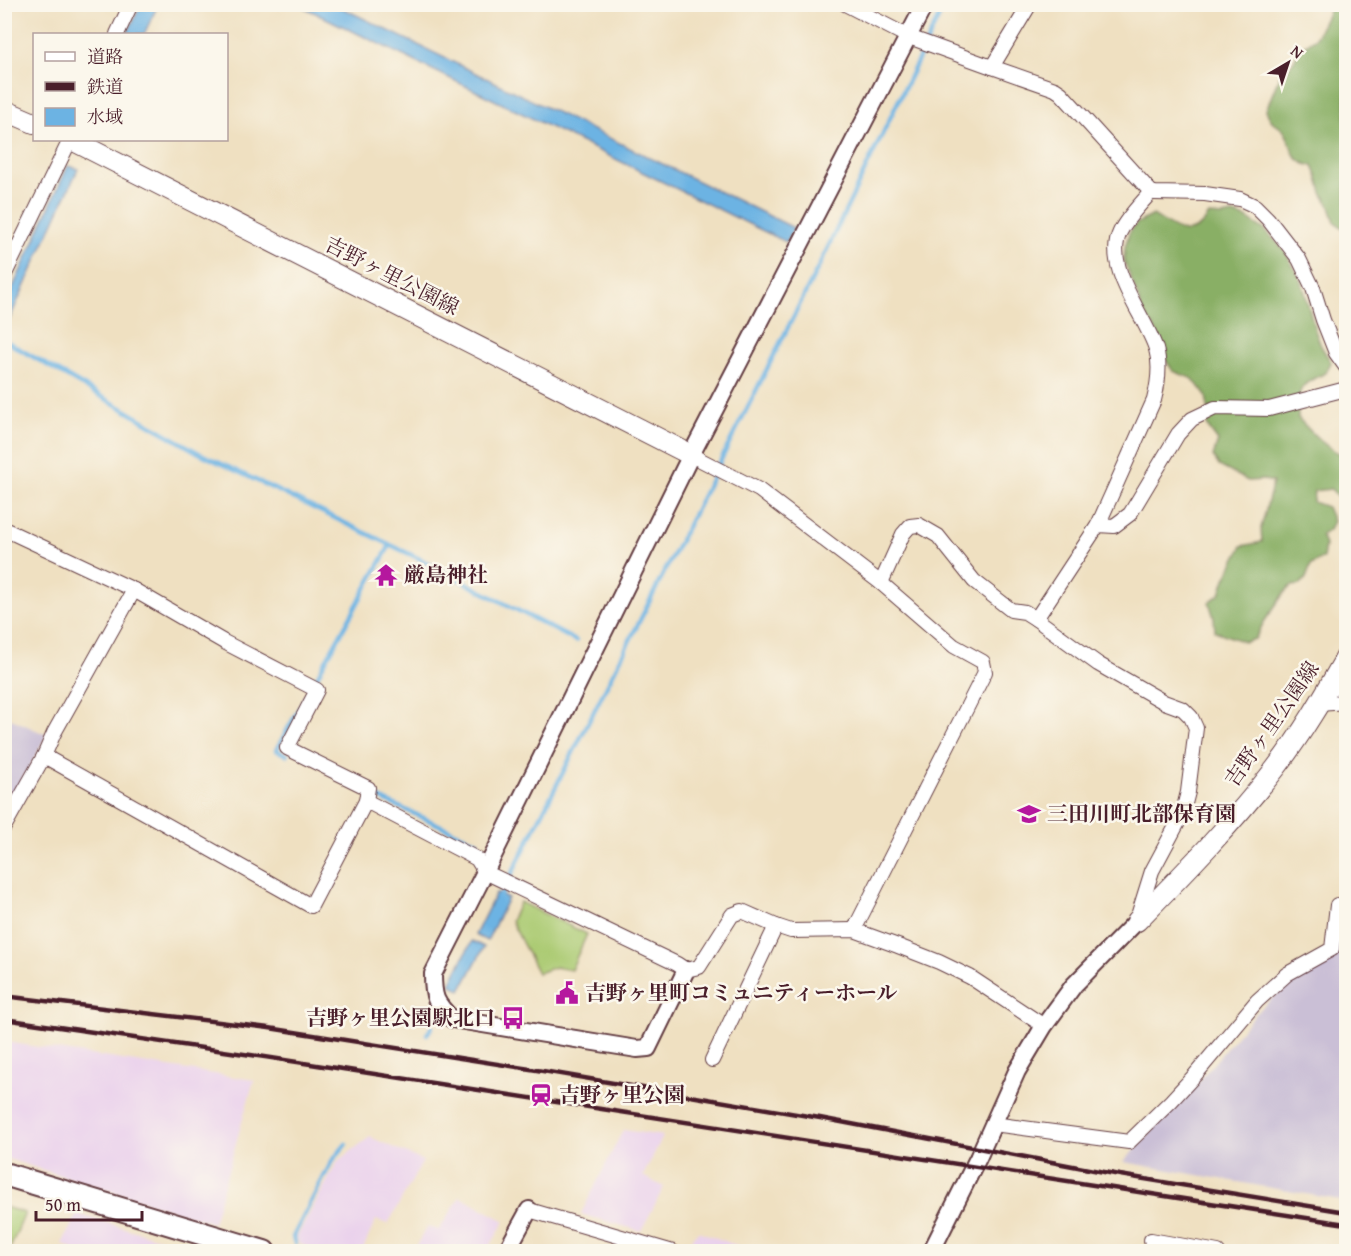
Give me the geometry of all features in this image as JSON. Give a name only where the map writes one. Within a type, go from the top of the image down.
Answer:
[{"type":"highway","points":[[4,1174],[264,1251]]},
{"type":"main road","points":[[4,110],[33,123]]},
{"type":"main road","name":"吉野ヶ里公園線","points":[[73,141],[692,455]]},
{"type":"main road","name":"吉野ヶ里公園線","points":[[1137,921],[1226,829],[1275,769],[1319,704],[1347,657]]},
{"type":"street","points":[[117,33],[131,4]]},
{"type":"street","points":[[845,4],[909,36],[1055,89],[1151,192],[1205,194],[1240,199],[1255,206],[1299,259],[1313,288],[1336,353],[1347,367]]},
{"type":"street","points":[[686,970],[648,1048],[637,1049],[452,1019],[440,1008],[433,992],[433,974],[692,455],[925,4]]},
{"type":"street","points":[[992,67],[1030,4]]},
{"type":"street","points":[[4,276],[71,141]]},
{"type":"street","points":[[1036,619],[1098,525],[1154,400],[1158,385],[1157,351],[1125,285],[1116,252],[1118,234],[1151,192]]},
{"type":"street","points":[[1098,525],[1114,526],[1130,514],[1178,434],[1192,419],[1215,408],[1269,409],[1347,389]]},
{"type":"street","points":[[692,455],[759,490],[881,583],[954,646],[983,662],[985,672],[854,930]]},
{"type":"street","points":[[881,583],[903,534],[910,526],[919,525],[938,536],[974,581],[1011,610],[1025,612],[1098,664],[1164,702],[1183,709],[1191,717],[1196,728],[1182,815],[1152,871],[1137,921],[1074,985],[1044,1026],[1017,1071],[974,1166],[931,1251]]},
{"type":"street","points":[[4,529],[134,590],[224,642],[317,690],[287,748],[368,788],[366,801],[311,906],[44,756]]},
{"type":"street","points":[[4,827],[134,590]]},
{"type":"street","points":[[1319,704],[1347,702]]},
{"type":"street","points":[[366,801],[477,860],[485,872],[686,970],[699,967],[732,915],[742,911],[791,930],[854,930],[939,962],[970,977],[1044,1026]]},
{"type":"street","points":[[993,1124],[1129,1142],[1195,1075],[1257,1001],[1287,974],[1332,950],[1337,905]]},
{"type":"street","points":[[712,1060],[776,926]]},
{"type":"street","points":[[506,1251],[529,1210],[673,1251]]},
{"type":"street","points":[[1151,1240],[1218,1251]]},
{"type":"shaded area","points":[[5,716],[47,735],[5,812]]},
{"type":"shaded area","points":[[1344,915],[1346,916],[1346,1201],[1124,1162],[1200,1080],[1255,1014],[1301,972],[1323,961],[1339,948]]},
{"type":"shaded area","points":[[5,1042],[254,1080],[213,1223],[5,1158]]},
{"type":"shaded area","points":[[623,1130],[663,1136],[643,1176],[664,1187],[641,1231],[581,1214]]},
{"type":"shaded area","points":[[370,1137],[423,1161],[388,1224],[376,1220],[362,1251],[321,1251],[299,1244],[297,1237],[338,1161]]},
{"type":"shaded area","points":[[460,1197],[505,1221],[487,1251],[413,1251],[427,1227],[439,1230]]},
{"type":"shaded area","points":[[77,1214],[202,1251],[77,1251],[62,1244]]},
{"type":"shaded area","points":[[698,1231],[738,1246],[736,1251],[703,1251],[687,1246]]},
{"type":"green space","points":[[1332,5],[1346,5],[1346,230],[1335,222],[1313,166],[1299,161],[1284,131],[1272,121],[1266,110],[1280,75],[1287,70],[1299,49],[1315,39]]},
{"type":"green space","points":[[1233,214],[1246,218],[1265,230],[1284,250],[1302,282],[1315,330],[1331,362],[1326,373],[1305,384],[1299,394],[1298,418],[1326,445],[1346,456],[1346,506],[1331,489],[1314,491],[1313,502],[1327,507],[1333,521],[1329,530],[1321,535],[1325,545],[1323,558],[1311,565],[1306,578],[1300,585],[1291,586],[1284,593],[1255,639],[1244,642],[1215,631],[1209,602],[1220,594],[1242,546],[1262,542],[1261,528],[1273,482],[1248,481],[1219,466],[1213,456],[1218,441],[1207,426],[1209,415],[1206,396],[1193,379],[1173,371],[1167,362],[1162,344],[1141,309],[1124,261],[1129,233],[1137,223],[1153,215],[1176,229],[1190,231],[1203,224],[1209,215]]},
{"type":"green space","points":[[520,902],[587,934],[571,970],[555,967],[538,973],[511,921]]},
{"type":"green space","points":[[5,1207],[25,1213],[9,1251],[5,1251]]},
{"type":"water","points":[[141,5],[158,5],[144,33],[127,33]]},
{"type":"water","points":[[299,5],[336,5],[794,228],[786,242]]},
{"type":"water","points":[[68,166],[78,169],[5,329],[5,305]]},
{"type":"water","points":[[496,893],[508,898],[487,941],[475,935]]},
{"type":"water","points":[[472,941],[484,947],[461,990],[450,984]]},
{"type":"waterway","points":[[499,899],[818,268],[945,4]]},
{"type":"waterway","points":[[4,340],[199,453],[420,559],[576,641]]},
{"type":"waterway","points":[[314,682],[390,545]]},
{"type":"waterway","points":[[287,755],[276,750],[308,693]]},
{"type":"waterway","points":[[375,796],[477,842]]},
{"type":"waterway","points":[[427,1034],[432,1027]]},
{"type":"waterway","points":[[295,1243],[293,1237],[332,1161],[346,1144]]},
{"type":"railway","points":[[4,996],[269,1028],[543,1071],[820,1118],[1120,1175],[1346,1212]]},
{"type":"railway","points":[[4,1019],[265,1057],[1346,1224]]},
{"type":"place","name":"厳島神社","points":[[386,575]]},
{"type":"place","name":"三田川町北部保育園","points":[[1029,814]]},
{"type":"place","name":"吉野ヶ里町コミュニティーホール","points":[[567,993]]},
{"type":"place","name":"吉野ヶ里公園駅北口","points":[[513,1018]]},
{"type":"place","name":"吉野ヶ里公園","points":[[541,1095]]}]
